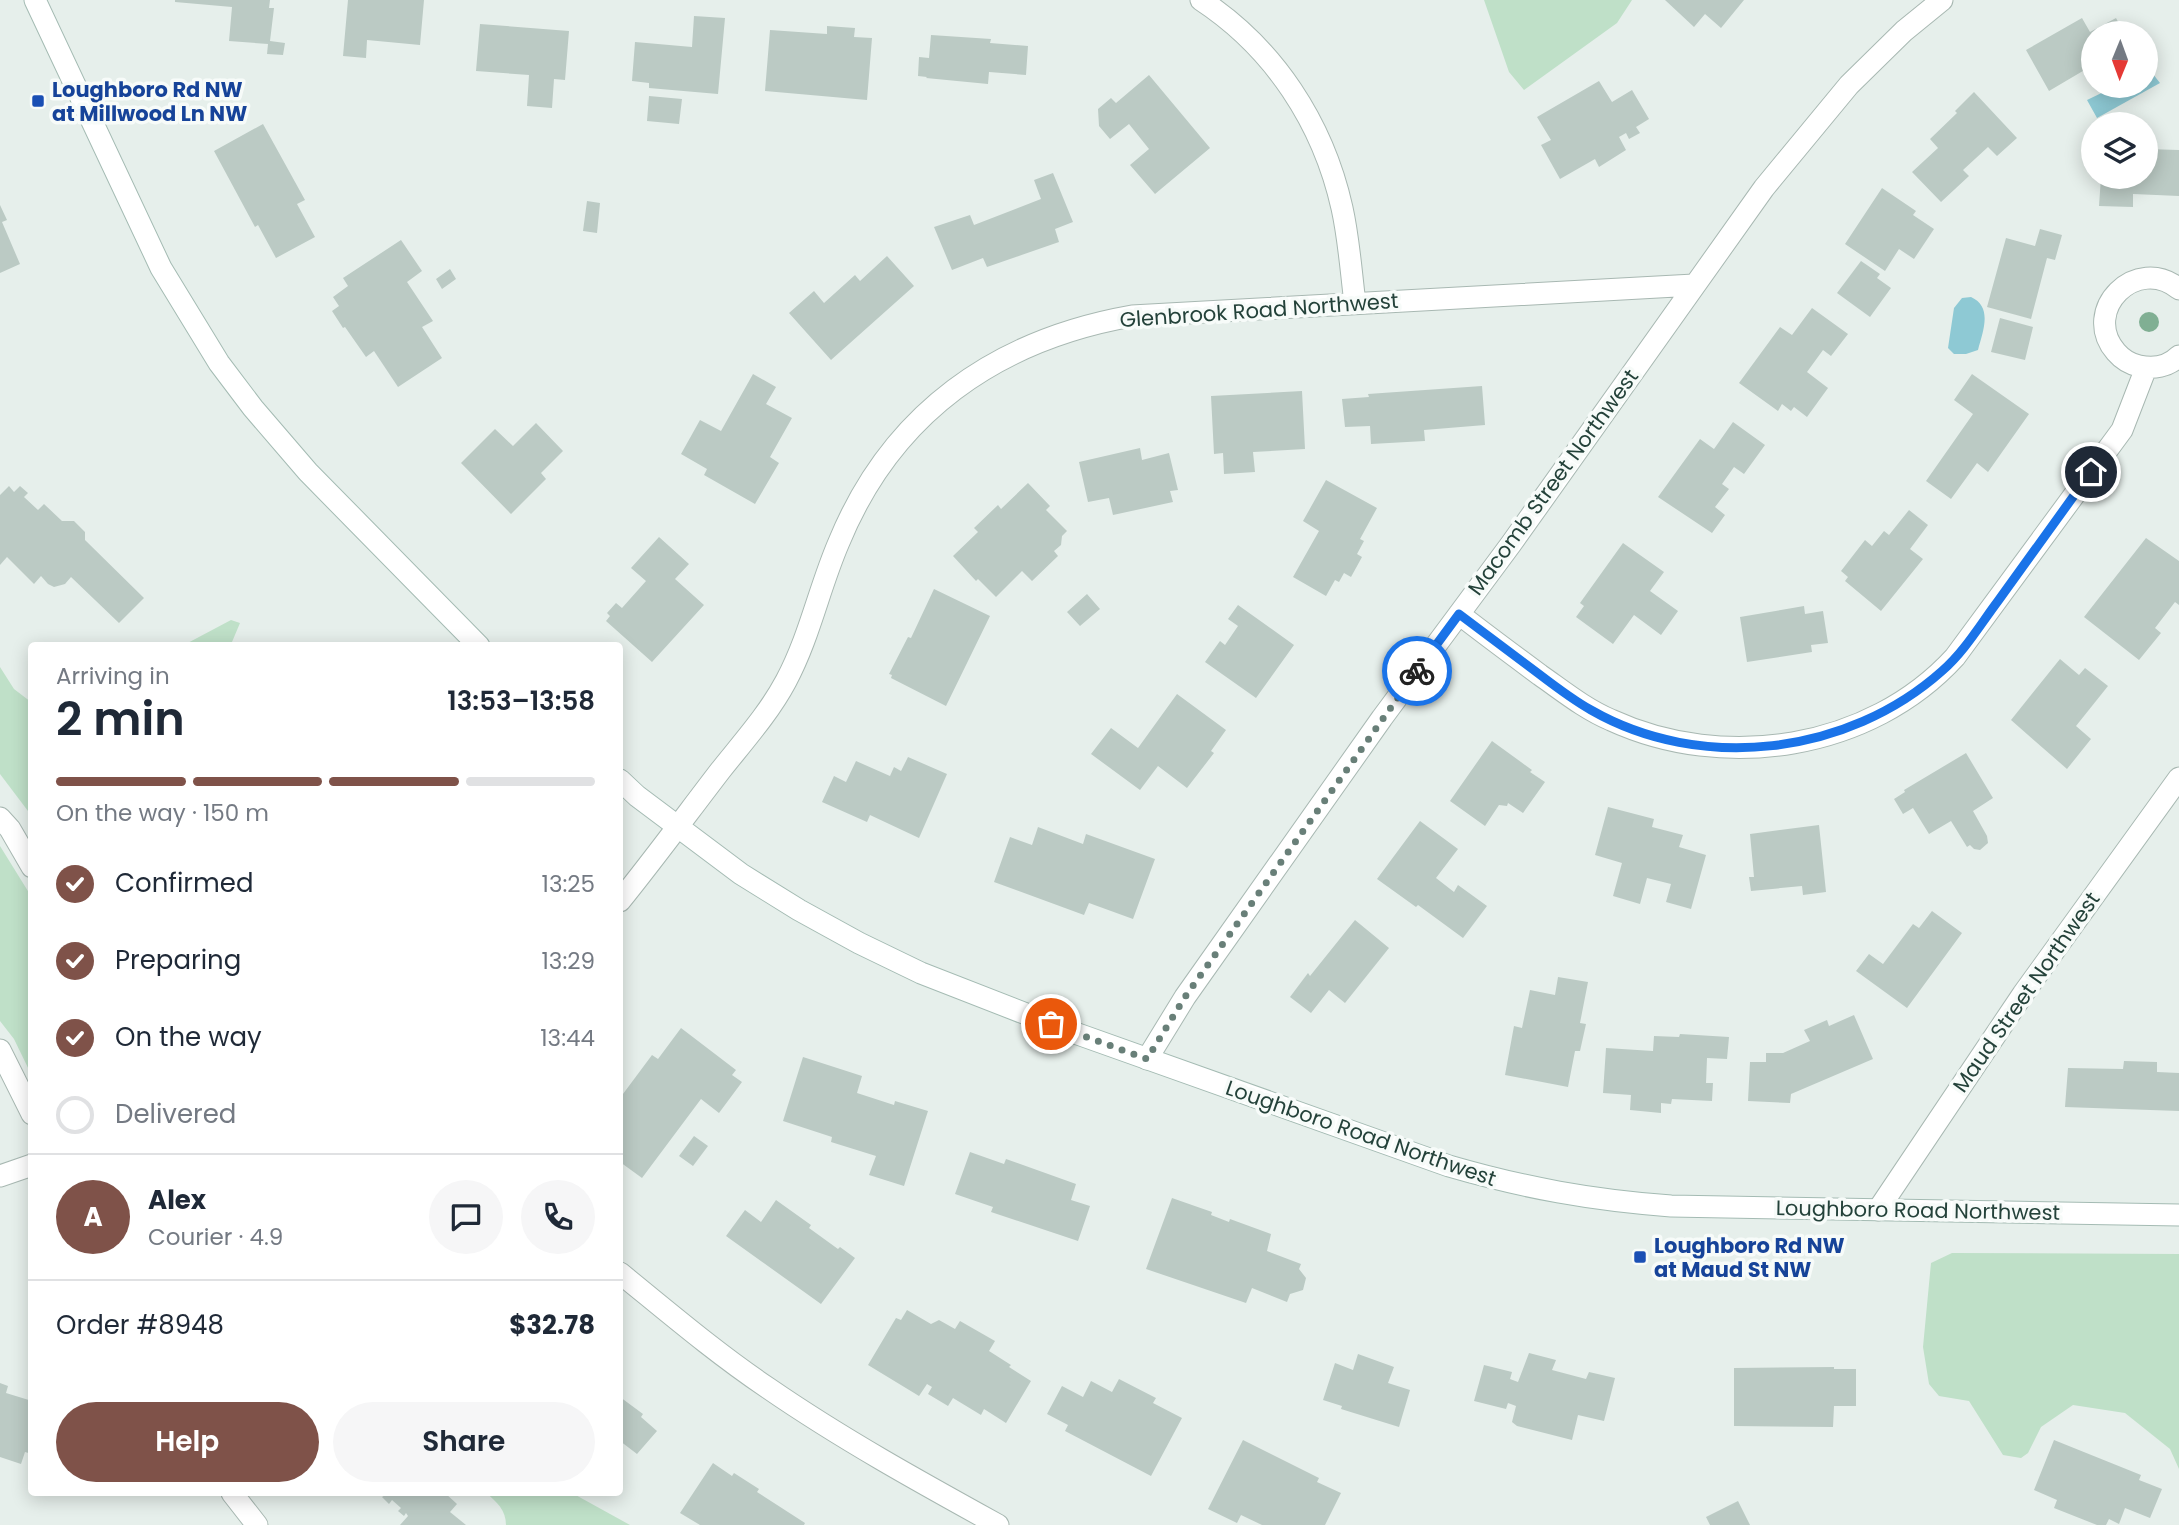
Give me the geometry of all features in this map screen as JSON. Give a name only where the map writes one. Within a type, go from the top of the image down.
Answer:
[{"type":"street","points":[[35,0],[161,268],[219,363],[262,419],[308,472],[475,642]]},
{"type":"street","points":[[1201,0],[1249,37],[1275,66],[1314,127],[1328,159],[1346,226],[1354,303]]},
{"type":"street","name":"Macomb Street Northwest","points":[[1147,1059],[1185,997],[1382,718],[1764,188],[1832,104],[1885,48],[1942,0]]},
{"type":"street","points":[[2179,289],[2160,279],[2145,278],[2124,286],[2109,302],[2105,316],[2105,331],[2110,345],[2132,365],[2146,368],[2162,366],[2179,356]]},
{"type":"street","name":"Glenbrook Road Northwest","points":[[623,897],[786,682],[807,636],[839,540],[871,480],[908,432],[954,390],[988,367],[1020,349],[1067,331],[1099,322],[1164,313],[1694,285]]},
{"type":"street","points":[[1459,614],[1573,699],[1611,720],[1652,736],[1695,746],[1738,748],[1780,745],[1839,731],[1877,716],[1911,695],[1943,670],[1967,644],[2122,430],[2146,368]]},
{"type":"street","name":"Maud Street Northwest","points":[[1878,1210],[2023,994],[2179,778]]},
{"type":"street","name":"Loughboro Road Northwest","points":[[623,782],[741,874],[799,910],[921,973],[1147,1059],[1449,1166],[1497,1180],[1596,1199],[1671,1206],[2179,1215]]},
{"type":"street","points":[[0,818],[10,829],[28,860]]},
{"type":"street","points":[[0,1050],[28,1106]]},
{"type":"street","points":[[0,1176],[28,1166]]},
{"type":"street","points":[[623,1275],[713,1348],[768,1388],[862,1449],[998,1525]]},
{"type":"street","points":[[234,1496],[257,1525]]},
{"type":"green space","points":[[1484,0],[1632,0],[1617,23],[1524,90],[1509,72]]},
{"type":"green space","points":[[231,620],[240,623],[232,642],[190,642]]},
{"type":"green space","points":[[0,667],[14,689],[28,700],[28,811],[0,774]]},
{"type":"green space","points":[[0,846],[28,891],[28,1068],[14,1039],[0,1021]]},
{"type":"green space","points":[[1952,1253],[2179,1254],[2179,1469],[2170,1449],[2125,1413],[2073,1405],[2041,1427],[2028,1453],[2021,1458],[2003,1455],[1969,1401],[1939,1396],[1929,1384],[1923,1347],[1931,1263]]},
{"type":"green space","points":[[489,1496],[577,1496],[630,1525],[506,1525],[503,1511]]},
{"type":"water","points":[[2133,98],[2108,112],[2094,112],[2087,100]]},
{"type":"water","points":[[1971,297],[1982,307],[1985,320],[1978,350],[1954,354],[1948,348],[1954,308],[1962,298]]},
{"type":"building","points":[[175,0],[270,0],[269,8],[274,8],[270,41],[285,43],[283,55],[267,54],[268,44],[229,41],[232,7]]},
{"type":"building","points":[[348,0],[424,0],[420,45],[367,40],[366,58],[343,56]]},
{"type":"building","points":[[1665,0],[1744,0],[1721,28],[1705,14],[1694,27]]},
{"type":"building","points":[[694,16],[725,18],[718,94],[649,88],[649,83],[632,81],[635,42],[692,47]]},
{"type":"building","points":[[2082,18],[2084,21],[2081,21],[2081,72],[2049,91],[2026,50]]},
{"type":"building","points":[[480,24],[569,31],[565,80],[554,79],[552,108],[527,106],[529,75],[476,71]]},
{"type":"building","points":[[827,26],[855,28],[854,37],[872,38],[867,100],[765,91],[770,30],[827,34]]},
{"type":"building","points":[[931,35],[991,39],[990,43],[1028,46],[1026,75],[989,72],[988,84],[918,76],[919,57],[929,58]]},
{"type":"building","points":[[1149,75],[1210,148],[1155,194],[1130,165],[1149,149],[1129,124],[1110,139],[1099,126],[1098,109],[1111,98],[1116,103]]},
{"type":"building","points":[[1599,81],[1612,102],[1632,90],[1649,119],[1636,127],[1640,133],[1629,139],[1626,133],[1619,137],[1626,150],[1599,167],[1595,159],[1560,179],[1541,145],[1551,140],[1537,117]]},
{"type":"building","points":[[1974,92],[2017,138],[1997,156],[1988,147],[1963,170],[1969,176],[1941,202],[1912,172],[1938,148],[1930,139]]},
{"type":"building","points":[[649,96],[682,99],[679,124],[647,121]]},
{"type":"building","points":[[263,124],[305,200],[297,204],[315,237],[276,258],[258,225],[255,227],[214,151]]},
{"type":"building","points":[[2158,149],[2179,150],[2179,196],[2133,194],[2133,207],[2099,206],[2100,189],[2158,189]]},
{"type":"building","points":[[1053,173],[1073,222],[1055,229],[1059,242],[987,267],[983,258],[952,270],[934,227],[970,215],[974,225],[1041,199],[1034,180]]},
{"type":"building","points":[[1882,188],[1916,211],[1913,215],[1934,229],[1914,259],[1899,249],[1885,271],[1845,244]]},
{"type":"building","points":[[587,201],[600,203],[597,233],[583,231]]},
{"type":"building","points":[[0,205],[7,220],[2,222],[20,264],[0,273]]},
{"type":"building","points":[[2040,229],[2062,235],[2055,260],[2047,258],[2031,319],[1987,307],[2006,238],[2035,246]]},
{"type":"building","points":[[401,240],[422,271],[407,282],[433,321],[422,327],[442,358],[398,387],[374,351],[366,357],[332,311],[339,306],[333,297],[348,286],[343,278]]},
{"type":"building","points":[[887,256],[914,286],[831,360],[789,313],[814,291],[824,303],[855,275],[860,281]]},
{"type":"building","points":[[1861,261],[1880,274],[1877,278],[1891,288],[1870,317],[1837,293]]},
{"type":"building","points":[[450,269],[456,279],[442,289],[436,279]]},
{"type":"building","points":[[1812,308],[1848,334],[1831,356],[1823,350],[1807,372],[1828,388],[1807,417],[1794,407],[1791,411],[1782,404],[1778,411],[1739,383],[1780,327],[1792,335]]},
{"type":"building","points":[[2000,318],[2033,327],[2025,360],[1991,352]]},
{"type":"building","points":[[753,374],[776,387],[766,404],[792,418],[770,457],[779,463],[755,504],[704,475],[707,469],[681,454],[700,420],[721,431]]},
{"type":"building","points":[[1972,374],[2029,414],[1988,472],[1977,463],[1951,499],[1926,481],[1973,414],[1954,400]]},
{"type":"building","points":[[1482,386],[1485,425],[1424,430],[1425,441],[1371,444],[1370,426],[1345,427],[1342,399],[1369,397],[1368,394]]},
{"type":"building","points":[[1302,391],[1305,449],[1253,452],[1255,472],[1224,474],[1223,453],[1214,454],[1211,396]]},
{"type":"building","points":[[1733,422],[1765,445],[1744,474],[1734,467],[1722,484],[1729,489],[1715,507],[1725,515],[1712,533],[1658,497],[1700,439],[1714,449]]},
{"type":"building","points":[[536,423],[563,451],[541,473],[546,479],[511,514],[461,463],[495,429],[513,446]]},
{"type":"building","points":[[1140,448],[1142,460],[1169,453],[1178,490],[1170,491],[1173,502],[1113,515],[1109,498],[1088,502],[1079,462]]},
{"type":"building","points":[[1326,480],[1377,508],[1360,539],[1364,541],[1357,554],[1362,557],[1351,577],[1344,573],[1339,582],[1335,580],[1326,596],[1293,577],[1319,531],[1303,521]]},
{"type":"building","points":[[1028,483],[1050,506],[1046,510],[1067,531],[1062,536],[1061,545],[1054,551],[1058,556],[1032,581],[1022,571],[996,597],[978,579],[976,581],[953,556],[978,532],[974,528],[998,505],[1001,509]]},
{"type":"building","points":[[9,486],[14,492],[20,486],[28,493],[24,497],[38,510],[44,504],[62,521],[74,521],[85,532],[85,540],[144,598],[119,623],[71,577],[65,584],[54,587],[41,576],[34,584],[7,557],[0,565],[0,495]]},
{"type":"building","points":[[1909,510],[1928,525],[1910,549],[1923,559],[1881,611],[1845,581],[1848,577],[1841,571],[1865,540],[1872,546],[1884,531],[1889,535]]},
{"type":"building","points":[[659,537],[689,564],[675,579],[704,605],[652,662],[606,621],[610,616],[607,613],[616,603],[622,608],[646,581],[631,568]]},
{"type":"building","points":[[2146,538],[2179,561],[2179,605],[2175,602],[2155,628],[2161,633],[2139,660],[2084,617]]},
{"type":"building","points":[[1623,543],[1664,572],[1650,591],[1678,611],[1661,635],[1634,615],[1613,644],[1576,617],[1584,606],[1580,603]]},
{"type":"building","points":[[934,589],[990,616],[946,706],[891,678],[892,675],[889,674],[908,637],[911,638]]},
{"type":"building","points":[[1087,594],[1100,609],[1080,626],[1067,612]]},
{"type":"building","points":[[1238,605],[1294,645],[1256,698],[1205,662],[1220,641],[1225,645],[1238,626],[1228,619]]},
{"type":"building","points":[[1804,606],[1805,614],[1823,611],[1828,643],[1811,645],[1812,652],[1747,662],[1740,617]]},
{"type":"building","points":[[2060,659],[2079,675],[2085,668],[2108,686],[2076,726],[2091,739],[2067,769],[2011,720]]},
{"type":"building","points":[[1177,694],[1226,730],[1211,751],[1214,753],[1187,788],[1158,766],[1140,790],[1091,754],[1111,728],[1138,748]]},
{"type":"building","points":[[1492,741],[1545,782],[1523,813],[1508,803],[1507,806],[1499,805],[1485,826],[1450,801]]},
{"type":"building","points":[[1966,753],[1993,798],[1973,811],[1987,836],[1988,843],[1980,850],[1970,845],[1967,847],[1951,821],[1929,834],[1913,808],[1903,814],[1894,799],[1905,792],[1904,790]]},
{"type":"building","points":[[908,757],[947,774],[919,838],[870,815],[867,822],[822,802],[834,776],[846,782],[856,761],[890,776],[894,767],[901,771]]},
{"type":"building","points":[[1608,807],[1654,819],[1652,827],[1683,835],[1679,847],[1706,855],[1691,909],[1666,902],[1671,884],[1647,878],[1640,904],[1613,896],[1622,863],[1595,855]]},
{"type":"building","points":[[1420,821],[1458,849],[1436,878],[1454,892],[1458,885],[1487,906],[1463,938],[1377,879]]},
{"type":"building","points":[[1819,825],[1826,892],[1803,895],[1802,886],[1751,891],[1749,877],[1754,877],[1750,834]]},
{"type":"building","points":[[1038,827],[1083,844],[1086,834],[1155,859],[1133,919],[1089,903],[1084,915],[994,882],[1010,837],[1032,845]]},
{"type":"building","points":[[1932,911],[1962,933],[1907,1008],[1856,971],[1869,954],[1883,964],[1913,924],[1919,928]]},
{"type":"building","points":[[1355,920],[1389,948],[1345,1003],[1329,990],[1311,1013],[1290,997]]},
{"type":"building","points":[[1558,977],[1588,982],[1580,1023],[1586,1024],[1580,1051],[1575,1051],[1568,1087],[1505,1075],[1514,1026],[1522,1028],[1530,990],[1555,995]]},
{"type":"building","points":[[1854,1015],[1873,1059],[1791,1094],[1790,1103],[1748,1101],[1750,1062],[1766,1062],[1766,1053],[1783,1053],[1810,1041],[1804,1030],[1827,1020],[1829,1026]]},
{"type":"building","points":[[681,1028],[736,1070],[732,1075],[742,1082],[719,1113],[701,1099],[642,1178],[623,1164],[623,1094],[652,1055],[658,1059]]},
{"type":"building","points":[[1680,1034],[1729,1037],[1727,1059],[1707,1058],[1706,1083],[1713,1083],[1712,1101],[1672,1099],[1671,1104],[1661,1103],[1661,1113],[1630,1110],[1631,1095],[1603,1093],[1606,1048],[1653,1051],[1654,1036],[1679,1037]]},
{"type":"building","points":[[803,1057],[862,1076],[857,1093],[894,1105],[895,1101],[928,1111],[904,1186],[869,1175],[876,1156],[831,1142],[832,1137],[783,1121]]},
{"type":"building","points":[[2124,1061],[2157,1062],[2157,1072],[2179,1073],[2179,1111],[2065,1107],[2068,1068],[2123,1069]]},
{"type":"building","points":[[694,1136],[708,1146],[693,1166],[679,1156]]},
{"type":"building","points":[[970,1152],[1004,1164],[1006,1159],[1076,1184],[1071,1200],[1090,1206],[1078,1241],[991,1212],[993,1207],[955,1194]]},
{"type":"building","points":[[1172,1198],[1212,1212],[1211,1215],[1229,1222],[1230,1219],[1271,1234],[1267,1251],[1301,1264],[1299,1269],[1306,1278],[1303,1290],[1290,1294],[1287,1302],[1252,1288],[1246,1303],[1146,1269]]},
{"type":"building","points":[[776,1200],[811,1225],[809,1228],[855,1258],[821,1304],[726,1236],[745,1210],[761,1222]]},
{"type":"building","points":[[907,1310],[931,1324],[939,1320],[955,1329],[960,1321],[995,1341],[989,1351],[1031,1381],[1006,1423],[984,1409],[981,1415],[953,1398],[948,1406],[928,1394],[932,1387],[927,1384],[919,1396],[868,1365],[896,1318],[901,1320]]},
{"type":"building","points":[[1529,1353],[1556,1360],[1552,1370],[1586,1379],[1589,1372],[1615,1378],[1604,1421],[1578,1415],[1572,1440],[1517,1426],[1512,1422],[1516,1406],[1508,1403],[1506,1409],[1474,1401],[1484,1365],[1512,1372],[1510,1379],[1518,1382]]},
{"type":"building","points":[[1358,1354],[1394,1367],[1388,1383],[1410,1390],[1399,1427],[1341,1409],[1342,1406],[1323,1400],[1335,1363],[1353,1370]]},
{"type":"building","points":[[1734,1368],[1856,1369],[1856,1406],[1834,1406],[1833,1427],[1734,1426]]},
{"type":"building","points":[[1119,1379],[1156,1398],[1153,1403],[1182,1418],[1151,1476],[1065,1431],[1068,1425],[1047,1414],[1062,1386],[1083,1397],[1091,1381],[1112,1392]]},
{"type":"building","points":[[0,1383],[8,1386],[6,1393],[28,1400],[28,1453],[25,1452],[21,1464],[0,1457]]},
{"type":"building","points":[[623,1399],[643,1414],[641,1417],[657,1431],[637,1454],[623,1443]]},
{"type":"building","points":[[1243,1440],[1319,1478],[1317,1482],[1341,1493],[1325,1525],[1262,1525],[1241,1515],[1237,1523],[1208,1509]]},
{"type":"building","points":[[2054,1440],[2141,1475],[2139,1480],[2162,1489],[2150,1518],[2125,1508],[2119,1524],[2109,1519],[2106,1525],[2097,1525],[2054,1508],[2057,1500],[2034,1490]]},
{"type":"building","points":[[713,1463],[759,1489],[757,1492],[805,1523],[804,1525],[700,1525],[680,1513]]},
{"type":"building","points":[[448,1496],[457,1504],[450,1512],[466,1525],[400,1525],[408,1516],[398,1511],[401,1508],[392,1500],[389,1504],[382,1497]]},
{"type":"building","points":[[1738,1501],[1750,1525],[1710,1525],[1706,1517]]},
{"type":"way so far","points":[[1051,1024],[1147,1059],[1185,997],[1417,671]]},
{"type":"place","name":"Loughboro Rd NW at Millwood Ln NW","points":[[38,101]]},
{"type":"place","name":"Loughboro Rd NW at Maud St NW","points":[[1640,1257]]},
{"type":"route","points":[[1417,671],[1459,614],[1573,699],[1611,720],[1652,736],[1695,746],[1738,748],[1780,745],[1820,737],[1877,716],[1911,695],[1943,670],[1967,644],[2091,472]]}]
